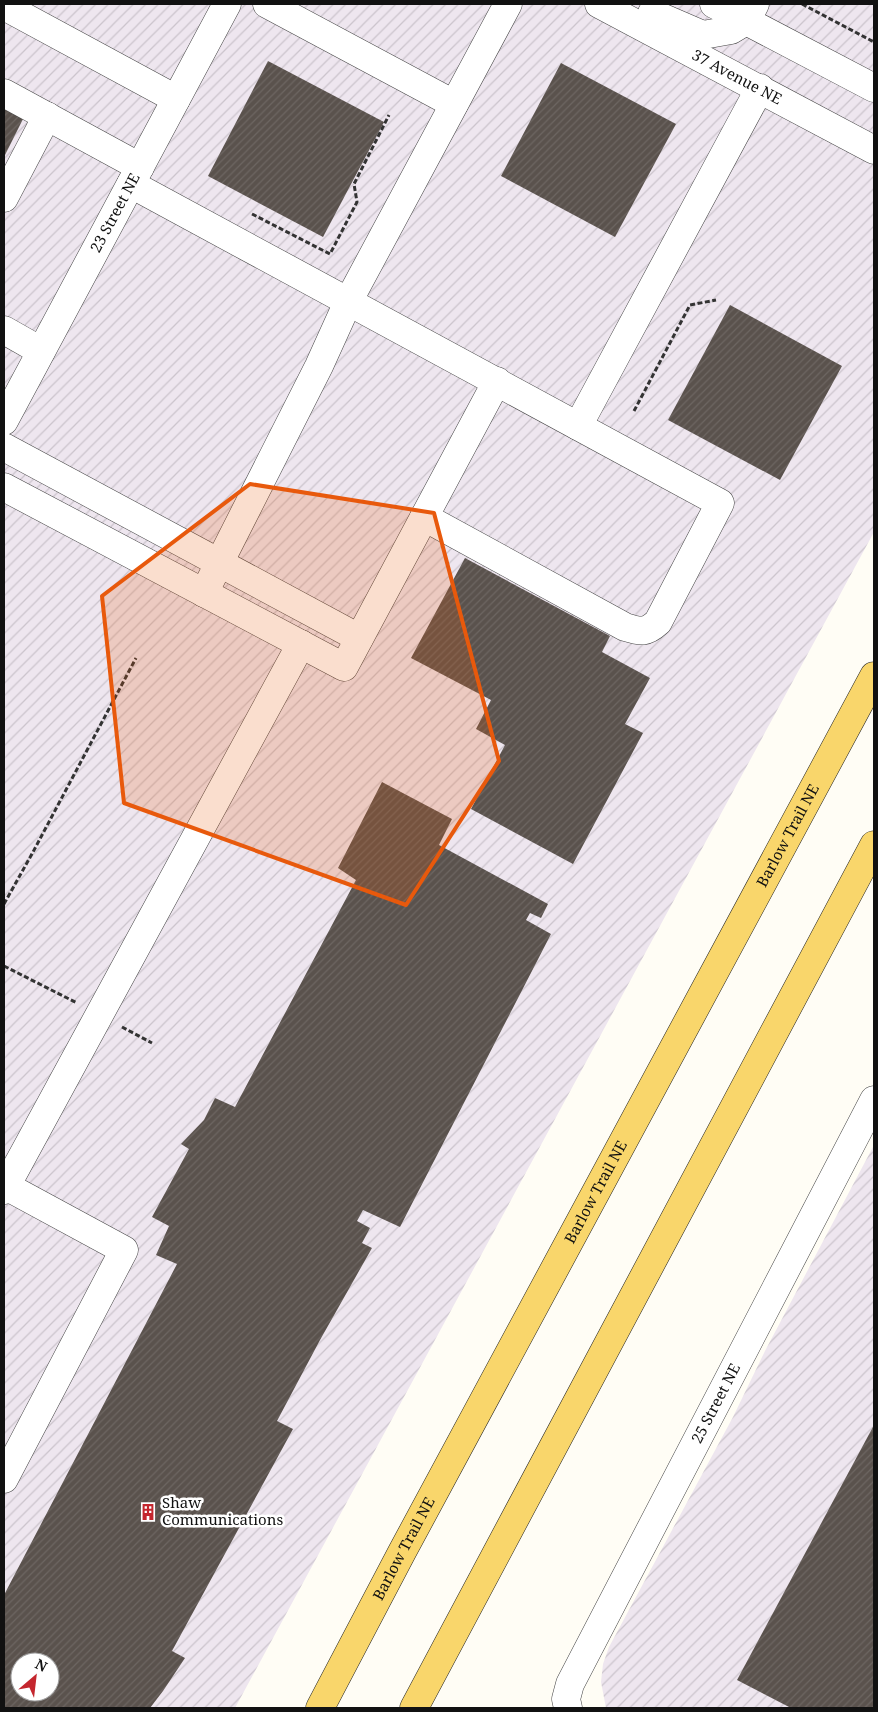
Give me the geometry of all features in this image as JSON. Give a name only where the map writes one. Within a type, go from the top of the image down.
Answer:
[{"type":"main road","name":"Barlow Trail NE","points":[[320,1708],[874,676]]},
{"type":"main road","points":[[414,1708],[874,845]]},
{"type":"street","name":"23 Street NE","points":[[4,421],[11,391],[41,351],[227,4]]},
{"type":"street","points":[[268,4],[454,104]]},
{"type":"street","points":[[204,593],[320,366],[348,302],[508,4]]},
{"type":"street","name":"37 Avenue NE","points":[[599,4],[874,150]]},
{"type":"street","points":[[633,4],[668,21],[703,34],[732,30],[751,12]]},
{"type":"street","points":[[714,4],[751,12],[874,88]]},
{"type":"street","points":[[4,6],[176,99]]},
{"type":"street","points":[[578,426],[760,88]]},
{"type":"street","points":[[4,93],[47,116],[135,175],[348,302],[720,503],[658,622],[649,630],[636,631],[625,627],[424,517]]},
{"type":"street","points":[[4,198],[47,116]]},
{"type":"street","points":[[4,330],[41,351]]},
{"type":"street","points":[[4,487],[344,667],[496,381]]},
{"type":"street","points":[[4,447],[359,638]]},
{"type":"street","points":[[4,1480],[124,1250],[4,1187],[301,644]]},
{"type":"street","name":"25 Street NE","points":[[568,1708],[566,1699],[570,1684],[874,1100]]},
{"type":"path","points":[[802,4],[874,42]]},
{"type":"path","points":[[252,214],[330,254],[357,202],[354,184],[389,115]]},
{"type":"path","points":[[634,411],[690,305],[716,300]]},
{"type":"path","points":[[4,904],[136,658]]},
{"type":"highlighted area","points":[[250,484],[434,513],[499,761],[406,905],[124,803],[102,596]]},
{"type":"shaded area","points":[[4,4],[874,4],[874,532],[235,1708],[4,1708]]},
{"type":"shaded area","points":[[874,1145],[874,1708],[606,1708],[601,1682],[603,1664],[609,1647],[733,1417],[765,1351]]},
{"type":"building","points":[[268,61],[384,122],[323,237],[208,176]]},
{"type":"building","points":[[561,63],[676,124],[615,237],[501,176]]},
{"type":"building","points":[[4,102],[26,113],[4,157]]},
{"type":"building","points":[[730,305],[842,366],[780,480],[668,420]]},
{"type":"building","points":[[465,558],[610,636],[602,652],[650,678],[625,724],[643,733],[573,864],[471,809],[505,745],[476,729],[491,700],[411,658]]},
{"type":"building","points":[[382,782],[452,819],[439,845],[548,904],[541,918],[530,913],[526,920],[551,934],[400,1227],[363,1210],[357,1221],[370,1228],[362,1243],[372,1248],[277,1421],[293,1429],[172,1651],[185,1658],[163,1691],[150,1708],[4,1708],[4,1595],[177,1264],[156,1255],[169,1226],[152,1217],[189,1149],[181,1144],[204,1120],[215,1098],[235,1107],[356,880],[338,868]]},
{"type":"building","points":[[874,1425],[874,1708],[791,1708],[737,1680]]},
{"type":"place","name":"Shaw Communications","points":[[148,1512]]}]
